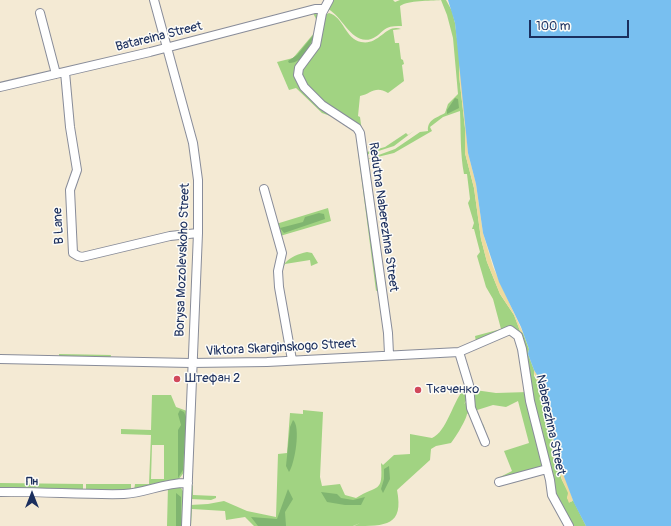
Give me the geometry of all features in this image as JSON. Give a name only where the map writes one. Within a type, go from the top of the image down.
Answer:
[{"type":"street","name":"Borysa Mozolevskoho Street","points":[[154,0],[168,47],[195,157],[198,189],[198,233],[191,364],[186,526]]},
{"type":"street","name":"Redutna Naberezhna Street","points":[[328,0],[322,13],[316,44],[299,68],[298,75],[304,87],[322,105],[357,128],[360,133],[388,332],[389,354]]},
{"type":"street","name":"Batareina Street","points":[[0,87],[168,47],[315,9],[324,9]]},
{"type":"street","points":[[40,13],[56,74]]},
{"type":"street","name":"B Lane","points":[[64,72],[70,127],[77,170],[70,190],[72,249],[75,255],[82,257],[170,236],[198,233]]},
{"type":"street","points":[[264,188],[282,253],[278,271],[279,287],[292,360]]},
{"type":"street","name":"Viktora Skarginskogo Street","points":[[0,359],[191,364],[459,352],[510,330]]},
{"type":"street","name":"Naberezhna Street","points":[[510,330],[518,336],[522,349],[530,401],[552,495],[569,526]]},
{"type":"street","points":[[459,352],[469,385],[471,408],[485,442]]},
{"type":"street","points":[[499,482],[547,469]]},
{"type":"street","points":[[0,492],[125,494],[165,484],[188,483]]},
{"type":"green space","points":[[332,0],[393,0],[395,2],[400,0],[441,0],[414,2],[400,6],[402,26],[389,27],[373,38],[364,40],[353,34],[328,9]]},
{"type":"green space","points":[[441,0],[446,0],[452,11],[455,23],[460,62],[459,75],[465,128],[465,153],[474,188],[481,239],[487,262],[500,294],[514,315],[529,349],[528,354],[534,370],[534,376],[542,388],[546,402],[544,405],[546,424],[552,437],[552,452],[562,480],[569,493],[567,498],[571,502],[573,500],[586,526],[571,526],[558,505],[515,330],[476,342],[475,336],[501,329],[493,299],[486,287],[477,256],[480,252],[474,229],[472,229],[474,223],[468,203],[470,199],[467,174],[464,174],[461,150],[460,111],[443,117],[430,127],[432,131],[394,153],[365,160],[395,149],[420,132],[428,131],[429,124],[435,118],[445,113],[448,104],[458,94],[453,38],[447,15]]},
{"type":"green space","points":[[315,12],[319,17],[317,37],[296,72],[336,118],[322,113],[296,88],[289,90],[277,62],[293,58],[315,32],[317,21],[313,13],[252,30]]},
{"type":"green space","points":[[329,13],[338,19],[351,37],[361,42],[373,41],[391,29],[401,29],[393,30],[395,43],[399,43],[401,59],[403,60],[404,64],[402,65],[404,81],[388,93],[376,90],[360,96],[358,116],[360,117],[363,139],[362,136],[303,83],[301,67],[313,53],[323,16]]},
{"type":"green space","points":[[315,33],[309,48],[302,57],[299,60],[289,63],[288,61],[297,55]]},
{"type":"green space","points":[[455,98],[458,99],[459,108],[447,114],[447,110]]},
{"type":"green space","points":[[415,130],[394,146],[366,155],[364,150],[367,152],[385,147],[406,133],[408,135]]},
{"type":"green space","points":[[356,136],[378,290],[376,291]]},
{"type":"green space","points":[[328,208],[331,221],[280,236],[276,224]]},
{"type":"green space","points":[[319,213],[324,214],[325,219],[284,233],[280,228],[303,222],[305,217]]},
{"type":"green space","points":[[307,252],[312,253],[318,263],[311,266],[310,260],[285,264],[281,272],[282,267],[285,263],[290,259]]},
{"type":"green space","points":[[457,353],[459,355],[463,367],[468,387],[467,399],[464,404],[469,399],[470,412],[467,414],[451,443],[436,446],[431,449],[430,460],[397,490],[398,511],[390,522],[365,526],[354,526],[360,523],[353,526],[254,526],[245,517],[226,520],[225,511],[192,509],[191,526],[189,526],[190,505],[224,501],[247,511],[276,517],[278,454],[287,453],[290,413],[303,414],[303,410],[323,412],[320,477],[322,486],[340,484],[345,495],[356,498],[378,487],[381,480],[381,463],[383,465],[394,455],[410,454],[410,434],[432,438],[437,435],[446,423],[457,400],[465,388],[459,357],[444,357],[445,354]]},
{"type":"green space","points":[[461,353],[475,390],[496,393],[528,392],[544,465],[542,467],[498,478],[512,471],[504,451],[529,443],[518,401],[506,407],[493,405],[474,411],[480,424],[483,424],[485,429],[483,430],[472,409]]},
{"type":"green space","points":[[59,354],[111,355],[110,359],[59,358]]},
{"type":"green space","points":[[152,395],[171,395],[176,407],[187,411],[185,471],[179,479],[175,481],[134,491],[135,484],[149,484],[151,435],[121,434],[121,429],[151,430]],"holes":[[[152,445],[164,445],[164,479],[151,479]]]},
{"type":"green space","points":[[180,410],[184,412],[186,417],[183,470],[178,478],[178,430],[181,425],[178,414]]},
{"type":"green space","points":[[293,420],[297,430],[297,437],[293,461],[289,472],[286,466],[290,427]]},
{"type":"green space","points":[[389,466],[390,479],[383,493],[381,489],[384,479],[384,469]]},
{"type":"green space","points":[[0,483],[83,484],[83,492],[0,490]]},
{"type":"green space","points":[[86,484],[131,484],[131,491],[86,492]]},
{"type":"green space","points":[[193,485],[193,495],[216,496],[216,498],[211,500],[191,499]]},
{"type":"green space","points":[[168,486],[180,486],[184,493],[182,526],[167,526]]},
{"type":"green space","points":[[288,489],[293,499],[285,512],[286,526],[258,526],[251,517],[277,519]]},
{"type":"green space","points":[[321,492],[337,494],[341,498],[353,500],[365,497],[361,505],[345,505],[327,502]]},
{"type":"green space","points":[[176,493],[181,497],[181,526],[176,526]]},
{"type":"sand","points":[[460,62],[468,153],[476,184],[483,233],[493,267],[523,333],[520,331],[514,315],[500,294],[487,262],[481,239],[474,188],[465,153],[465,128],[459,75]]},
{"type":"sand","points":[[534,370],[542,383],[548,400],[548,417],[553,431],[554,445],[573,500],[569,503],[567,498],[568,493],[562,480],[556,459],[552,457],[552,438],[544,416],[544,407],[546,402]]},
{"type":"water","points":[[448,0],[671,0],[671,526],[586,526],[574,503],[554,445],[553,431],[548,417],[548,400],[542,383],[534,370],[528,354],[529,349],[521,327],[499,282],[483,233],[476,184],[468,153],[455,23]]},
{"type":"place","name":"Штефан 2","points":[[177,379]]},
{"type":"place","name":"Ткаченко","points":[[418,390]]}]
